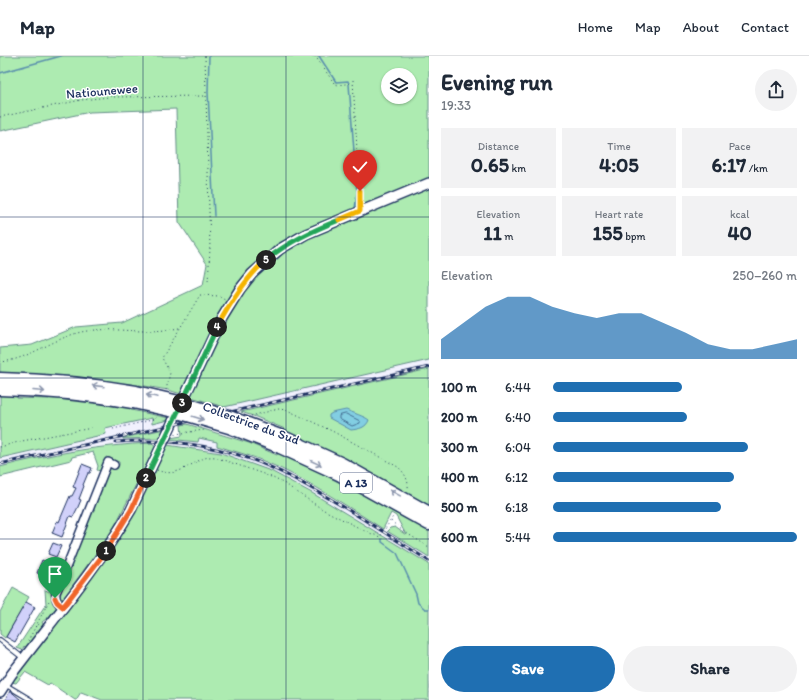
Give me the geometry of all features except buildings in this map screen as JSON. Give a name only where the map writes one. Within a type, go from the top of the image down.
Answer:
[{"type":"highway","name":"Collectrice du Sud","points":[[0,379],[32,380],[86,385],[135,397]]},
{"type":"highway","name":"Collectrice du Sud","points":[[0,389],[135,397],[179,402],[232,418],[282,442],[429,524]]},
{"type":"highway","name":"Collectrice du Sud","points":[[282,442],[342,464],[429,513]]},
{"type":"main road","points":[[2,688],[116,536],[152,468],[222,318],[240,289],[252,274],[280,249],[292,241],[429,183]]},
{"type":"street","points":[[63,607],[55,598],[56,593],[108,462],[114,465]]},
{"type":"lane","points":[[0,640],[24,659]]},
{"type":"lane","points":[[2,688],[31,700]]},
{"type":"path","points":[[205,56],[210,216],[208,282]]},
{"type":"path","points":[[315,56],[334,83],[338,85],[353,83]]},
{"type":"path","points":[[353,80],[360,211]]},
{"type":"path","name":"Natiounewee","points":[[0,117],[81,100],[109,97],[207,96]]},
{"type":"path","points":[[166,390],[170,373],[162,358],[200,295],[219,296],[226,300]]},
{"type":"path","points":[[0,362],[18,358],[72,335],[86,331],[116,329],[144,331],[180,328]]},
{"type":"path","points":[[113,429],[152,420],[158,415]]},
{"type":"path","points":[[0,447],[22,441],[92,428]]},
{"type":"path","points":[[152,468],[160,472],[178,472],[205,458],[210,456],[215,457],[269,476],[285,484],[322,509],[380,537],[394,515]]},
{"type":"path","points":[[391,520],[403,531],[429,548]]},
{"type":"path","points":[[35,627],[51,598]]},
{"type":"shaded area","points":[[429,360],[429,369],[176,426],[180,417]]},
{"type":"shaded area","points":[[152,417],[153,423],[168,420],[164,429],[123,438],[154,438],[152,443],[122,444],[86,448],[0,467],[0,458],[106,434],[105,428]]},
{"type":"shaded area","points":[[199,438],[217,442],[217,446],[241,453],[285,471],[383,529],[380,534],[312,493],[270,471],[221,453],[173,445],[175,440],[198,442]]},
{"type":"shaded area","points":[[387,531],[429,557],[429,564],[384,536]]},
{"type":"green space","points":[[0,56],[429,56],[429,360],[224,407],[168,390],[139,385],[138,387],[0,374],[0,348],[32,345],[76,327],[122,323],[203,285],[207,264],[179,222],[176,109],[90,112],[0,131]]},
{"type":"green space","points":[[429,369],[429,506],[340,457],[284,432],[285,429],[241,412]]},
{"type":"green space","points":[[0,395],[17,395],[17,398],[49,399],[49,397],[84,400],[132,407],[131,410],[169,418],[168,420],[152,424],[152,418],[105,428],[106,434],[0,458]]},
{"type":"green space","points":[[187,424],[249,443],[277,455],[279,452],[429,530],[429,557],[387,531],[390,528],[395,527],[406,535],[396,516],[391,513],[383,529],[311,484],[266,462],[217,446],[217,442],[199,438],[198,442],[169,439],[182,436],[181,425]]},
{"type":"green space","points":[[164,429],[160,438],[123,439],[123,438]]},
{"type":"green space","points":[[152,443],[156,446],[111,533],[61,601],[58,595],[105,471],[110,468],[117,469],[119,462],[106,457],[100,471],[97,470],[98,466],[93,452],[72,457],[71,460],[0,477],[0,467],[75,451]]},
{"type":"green space","points":[[167,445],[221,453],[271,471],[312,493],[429,564],[429,700],[102,700],[81,692],[75,700],[50,683],[48,685],[25,672],[16,683],[11,682],[142,496]]},
{"type":"green space","points":[[13,588],[29,597],[5,638],[0,634],[0,612]]},
{"type":"green space","points":[[45,590],[53,593],[52,598],[54,605],[57,608],[42,622],[44,626],[27,649],[24,646],[22,650],[17,648],[46,604]]},
{"type":"water","points":[[346,410],[369,420],[368,423],[362,428],[351,430],[329,418],[329,415],[332,413]]},
{"type":"waterway","points":[[0,73],[61,56]]},
{"type":"waterway","points":[[209,56],[208,92],[214,216]]},
{"type":"waterway","points":[[319,56],[336,82],[348,81],[349,84],[357,192],[355,209]]},
{"type":"waterway","points":[[382,539],[382,542],[397,553],[416,594],[418,603],[425,609],[429,609]]},
{"type":"railway","points":[[0,464],[429,367]]},
{"type":"railway","points":[[116,442],[148,441],[180,443],[211,448],[242,456],[294,478],[342,506],[429,561]]},
{"type":"route","points":[[55,598],[63,607],[116,536],[152,468],[222,318],[240,289],[252,274],[280,249],[292,241],[360,211],[360,191]]}]
